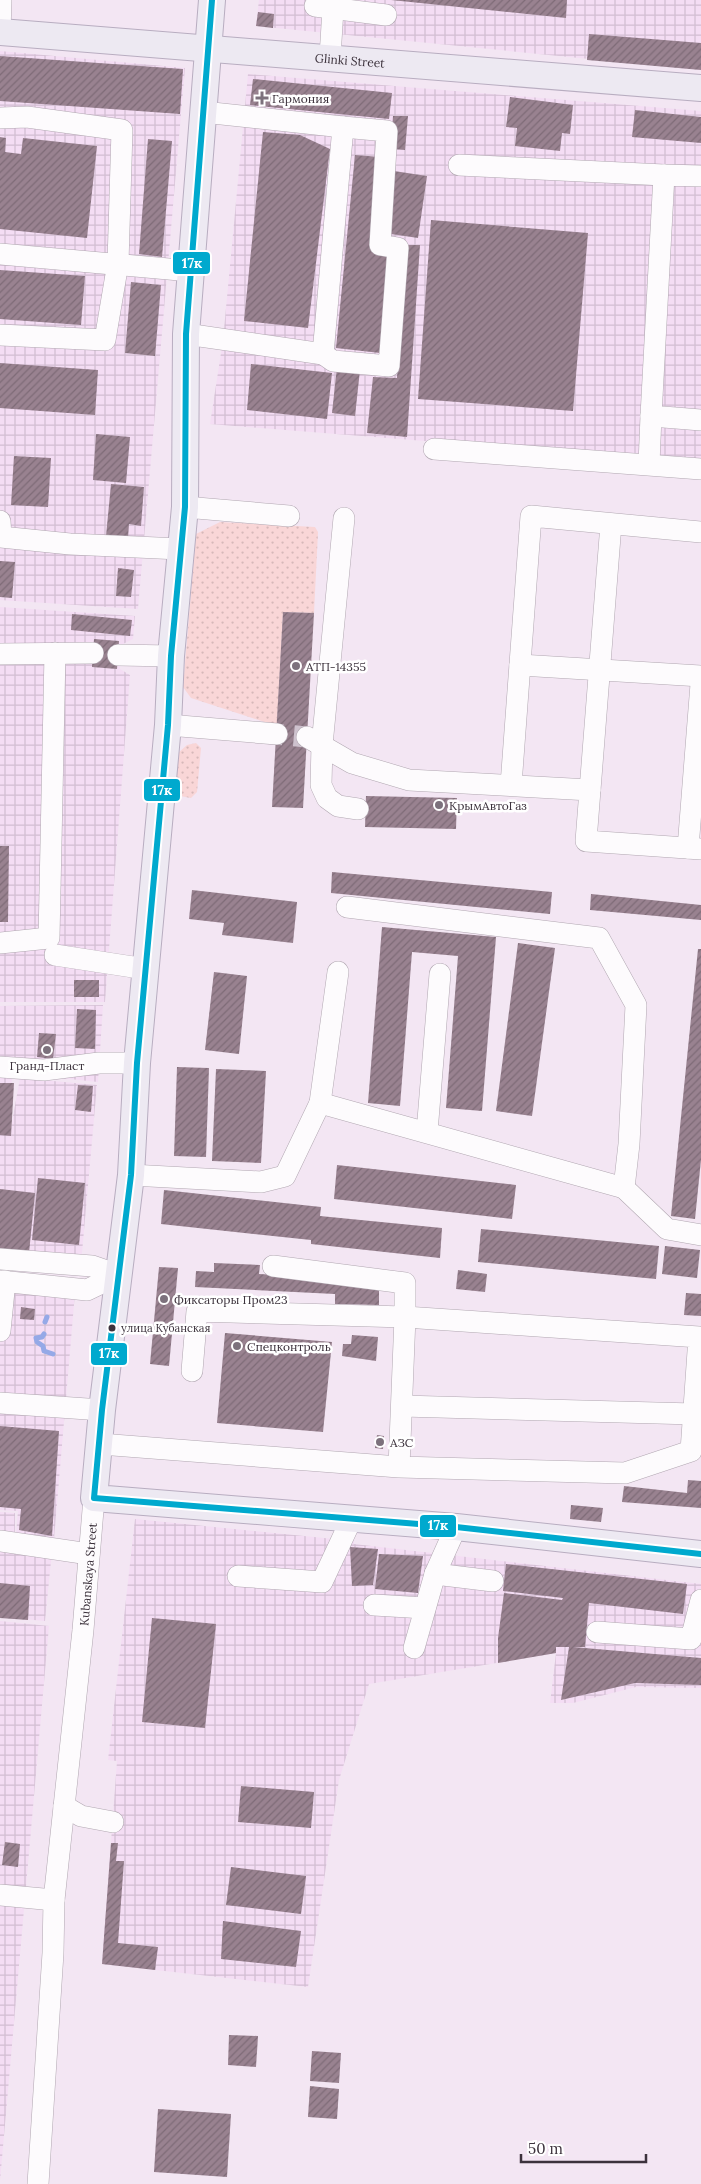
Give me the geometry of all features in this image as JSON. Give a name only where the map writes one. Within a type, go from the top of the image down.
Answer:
[{"type":"main road","name":"Kubanskaya Street","points":[[94,1498],[102,1410],[130,1175],[137,1063],[168,725],[171,656],[185,507],[186,334],[212,0]]},
{"type":"main road","name":"Glinki Street","points":[[0,32],[208,47],[701,88]]},
{"type":"main road","points":[[94,1498],[456,1527],[701,1554]]},
{"type":"lane","points":[[0,32],[1,0]]},
{"type":"lane","points":[[330,57],[324,8],[386,15]]},
{"type":"lane","points":[[186,334],[323,354],[333,361],[389,366],[398,248],[380,245],[387,131],[203,112]]},
{"type":"lane","points":[[0,118],[27,118],[122,130],[118,263],[105,340],[0,335]]},
{"type":"lane","points":[[323,354],[343,127]]},
{"type":"lane","points":[[459,165],[701,176]]},
{"type":"lane","points":[[649,464],[664,175]]},
{"type":"lane","points":[[0,254],[191,271]]},
{"type":"lane","points":[[651,416],[701,420]]},
{"type":"lane","points":[[434,449],[701,469]]},
{"type":"lane","points":[[185,507],[289,516]]},
{"type":"lane","points":[[511,785],[531,516],[701,532]]},
{"type":"lane","points":[[344,518],[314,741],[321,785],[327,798],[338,806],[358,809]]},
{"type":"lane","points":[[611,524],[586,841],[695,848],[701,684]]},
{"type":"lane","points":[[0,532],[70,544],[180,549]]},
{"type":"lane","points":[[0,943],[49,938],[55,653]]},
{"type":"lane","points":[[0,654],[93,654]]},
{"type":"lane","points":[[118,656],[171,656]]},
{"type":"lane","points":[[520,665],[701,676]]},
{"type":"lane","points":[[168,725],[277,734]]},
{"type":"lane","points":[[314,741],[352,763],[409,780],[590,790]]},
{"type":"lane","points":[[347,908],[599,938],[636,1005],[629,1144],[624,1188]]},
{"type":"lane","points":[[55,955],[146,969]]},
{"type":"lane","points":[[130,1175],[261,1182],[285,1176],[320,1103],[338,972]]},
{"type":"lane","points":[[427,1132],[440,974]]},
{"type":"lane","points":[[0,1067],[44,1070],[99,1063],[137,1063]]},
{"type":"lane","points":[[320,1103],[624,1188],[667,1229],[701,1235]]},
{"type":"lane","points":[[0,1259],[92,1266],[118,1275]]},
{"type":"lane","points":[[273,1266],[405,1283],[399,1467]]},
{"type":"lane","points":[[0,1331],[2,1281],[88,1290],[118,1275]]},
{"type":"lane","points":[[100,1444],[399,1467],[625,1473],[691,1451],[699,1337],[405,1317],[197,1310],[192,1371]]},
{"type":"lane","points":[[0,1403],[102,1410]]},
{"type":"lane","points":[[402,1406],[694,1414]]},
{"type":"lane","name":"Kubanskaya Street","points":[[38,2184],[53,1953],[54,1900],[94,1498]]},
{"type":"lane","points":[[238,1576],[322,1582],[352,1518]]},
{"type":"lane","points":[[414,1648],[435,1574],[456,1527]]},
{"type":"lane","points":[[0,1541],[89,1554]]},
{"type":"lane","points":[[435,1574],[494,1581]]},
{"type":"lane","points":[[596,1632],[691,1639],[701,1600]]},
{"type":"lane","points":[[374,1604],[425,1608]]},
{"type":"lane","points":[[64,1806],[81,1816],[113,1822]]},
{"type":"lane","points":[[0,1895],[54,1900]]},
{"type":"shaded area","points":[[259,0],[701,0],[701,70],[256,26]]},
{"type":"shaded area","points":[[0,51],[185,68],[138,609],[0,600]]},
{"type":"shaded area","points":[[248,74],[701,111],[701,463],[210,424],[223,340]]},
{"type":"shaded area","points":[[220,522],[315,527],[318,532],[314,613],[283,612],[277,726],[191,698],[183,687],[196,534]]},
{"type":"shaded area","points":[[0,607],[135,616],[133,639],[121,645],[120,669],[130,675],[105,1002],[0,1002]]},
{"type":"shaded area","points":[[196,743],[201,748],[197,792],[191,798],[180,796],[174,789],[178,753],[187,745]]},
{"type":"shaded area","points":[[103,1005],[98,1082],[13,1073],[5,1128],[0,1128],[0,1006]]},
{"type":"shaded area","points":[[20,1078],[97,1085],[80,1275],[0,1266],[0,1133],[10,1133]]},
{"type":"shaded area","points":[[0,1271],[76,1281],[54,1539],[16,1533],[18,1511],[0,1510]]},
{"type":"shaded area","points":[[0,1512],[15,1513],[15,1535],[53,1541],[45,1621],[0,1617]]},
{"type":"shaded area","points":[[135,1519],[354,1541],[354,1544],[701,1584],[701,1688],[636,1687],[573,1703],[550,1703],[556,1653],[369,1684],[339,1780],[308,1987],[102,1964],[117,1761],[108,1760]]},
{"type":"shaded area","points":[[0,1621],[49,1626],[0,2181]]},
{"type":"building","points":[[391,0],[567,0],[566,18]]},
{"type":"building","points":[[258,12],[274,14],[273,28],[256,26]]},
{"type":"building","points":[[589,34],[701,43],[701,70],[587,60]]},
{"type":"building","points":[[0,56],[183,69],[180,114],[0,101]]},
{"type":"building","points":[[253,79],[392,93],[389,119],[250,105]]},
{"type":"building","points":[[510,97],[573,105],[570,134],[562,133],[560,151],[515,146],[517,128],[506,127]]},
{"type":"building","points":[[635,110],[701,117],[701,143],[632,137]]},
{"type":"building","points":[[393,116],[408,116],[405,150],[391,149]]},
{"type":"building","points":[[263,132],[300,135],[330,149],[308,328],[244,321]]},
{"type":"building","points":[[0,137],[6,138],[5,152],[21,154],[23,138],[97,146],[87,238],[0,229]]},
{"type":"building","points":[[148,139],[172,141],[162,257],[139,254]]},
{"type":"building","points":[[355,155],[380,157],[371,251],[390,253],[380,353],[336,348]]},
{"type":"building","points":[[394,171],[427,176],[418,238],[385,233]]},
{"type":"building","points":[[431,220],[588,233],[573,411],[418,399]]},
{"type":"building","points":[[405,245],[420,245],[407,437],[367,433],[373,377],[397,378]]},
{"type":"building","points":[[0,270],[85,276],[81,325],[0,319]]},
{"type":"building","points":[[131,282],[161,285],[155,356],[125,353]]},
{"type":"building","points":[[0,363],[98,370],[95,415],[0,408]]},
{"type":"building","points":[[251,364],[332,373],[327,419],[247,410]]},
{"type":"building","points":[[337,367],[360,370],[355,416],[332,413]]},
{"type":"building","points":[[96,434],[130,437],[126,483],[93,480]]},
{"type":"building","points":[[14,456],[51,458],[48,507],[11,505]]},
{"type":"building","points":[[111,484],[144,487],[141,526],[129,524],[128,538],[106,536]]},
{"type":"building","points":[[0,561],[15,562],[12,598],[0,597]]},
{"type":"building","points":[[118,568],[134,570],[131,597],[116,596]]},
{"type":"building","points":[[283,612],[314,613],[303,808],[272,807]]},
{"type":"building","points":[[72,614],[132,620],[130,636],[71,630]]},
{"type":"building","points":[[94,639],[119,641],[117,669],[92,667]]},
{"type":"building","points":[[366,796],[457,798],[456,829],[365,827]]},
{"type":"building","points":[[0,846],[9,846],[8,922],[0,922]]},
{"type":"building","points":[[332,872],[552,892],[550,914],[331,893]]},
{"type":"building","points":[[192,890],[297,902],[293,943],[222,935],[224,923],[189,919]]},
{"type":"building","points":[[591,894],[701,905],[701,920],[590,910]]},
{"type":"building","points":[[382,927],[496,937],[482,1111],[446,1108],[458,956],[412,952],[400,1106],[368,1103]]},
{"type":"building","points":[[518,943],[555,948],[532,1116],[496,1111]]},
{"type":"building","points":[[698,949],[701,949],[701,1160],[695,1219],[671,1216]]},
{"type":"building","points":[[214,972],[247,976],[239,1054],[205,1050]]},
{"type":"building","points":[[74,980],[99,980],[99,997],[74,997]]},
{"type":"building","points":[[77,1009],[96,1010],[95,1049],[75,1048]]},
{"type":"building","points":[[39,1033],[56,1034],[53,1059],[37,1057]]},
{"type":"building","points":[[177,1067],[209,1068],[206,1157],[174,1156]]},
{"type":"building","points":[[216,1069],[266,1071],[261,1163],[212,1161]]},
{"type":"building","points":[[0,1083],[14,1083],[11,1136],[0,1135]]},
{"type":"building","points":[[78,1085],[93,1086],[91,1112],[75,1110]]},
{"type":"building","points":[[337,1165],[516,1185],[512,1219],[334,1199]]},
{"type":"building","points":[[38,1178],[85,1183],[79,1245],[32,1240]]},
{"type":"building","points":[[0,1189],[35,1193],[29,1253],[0,1250]]},
{"type":"building","points":[[164,1190],[321,1207],[320,1216],[442,1228],[440,1258],[311,1244],[311,1240],[161,1224]]},
{"type":"building","points":[[481,1229],[659,1246],[656,1279],[478,1262]]},
{"type":"building","points":[[665,1246],[700,1250],[697,1278],[662,1274]]},
{"type":"building","points":[[214,1263],[260,1265],[259,1274],[335,1278],[379,1285],[379,1305],[335,1304],[335,1294],[195,1287],[196,1271],[214,1272]]},
{"type":"building","points":[[159,1267],[178,1268],[169,1366],[150,1364]]},
{"type":"building","points":[[458,1270],[487,1274],[485,1292],[456,1289]]},
{"type":"building","points":[[686,1293],[701,1294],[701,1316],[684,1315]]},
{"type":"building","points":[[21,1307],[35,1309],[34,1320],[20,1319]]},
{"type":"building","points":[[225,1333],[332,1342],[323,1432],[217,1423]]},
{"type":"building","points":[[352,1335],[378,1337],[376,1361],[342,1356],[343,1344],[351,1344]]},
{"type":"building","points":[[0,1426],[59,1431],[52,1536],[19,1530],[21,1509],[0,1507]]},
{"type":"building","name":"АЗС","points":[[377,1435],[384,1436],[383,1449],[375,1448]]},
{"type":"building","points":[[688,1480],[701,1481],[701,1508],[622,1502],[624,1486],[687,1493]]},
{"type":"building","points":[[571,1505],[603,1508],[601,1522],[570,1519]]},
{"type":"building","points":[[350,1547],[378,1549],[373,1585],[352,1586]]},
{"type":"building","points":[[379,1554],[423,1556],[418,1593],[375,1589]]},
{"type":"building","points":[[506,1564],[687,1584],[683,1614],[589,1603],[585,1647],[573,1647],[701,1658],[701,1685],[635,1683],[561,1700],[569,1647],[556,1647],[556,1653],[498,1663],[498,1638],[504,1593],[562,1600],[563,1598],[503,1591]]},
{"type":"building","points":[[0,1583],[30,1586],[28,1620],[0,1618]]},
{"type":"building","points":[[152,1618],[216,1624],[205,1728],[142,1722]]},
{"type":"building","points":[[241,1786],[314,1792],[311,1828],[238,1822]]},
{"type":"building","points":[[5,1842],[20,1844],[18,1867],[2,1865]]},
{"type":"building","points":[[111,1843],[118,1843],[116,1861],[124,1861],[118,1943],[158,1947],[155,1970],[102,1964]]},
{"type":"building","points":[[231,1867],[306,1876],[301,1914],[226,1905]]},
{"type":"building","points":[[223,1921],[301,1931],[296,1967],[221,1959]]},
{"type":"building","points":[[229,2035],[258,2036],[256,2067],[228,2065]]},
{"type":"building","points":[[312,2051],[341,2053],[339,2083],[310,2081]]},
{"type":"building","points":[[310,2086],[339,2089],[337,2119],[308,2117]]},
{"type":"building","points":[[158,2109],[231,2114],[227,2177],[154,2172]]},
{"type":"waterway","points":[[45,1322],[47,1317]]},
{"type":"waterway","points":[[44,1334],[42,1337],[36,1338],[37,1342],[43,1346],[44,1351],[53,1354]]},
{"type":"tunnel","points":[[262,733],[307,737]]},
{"type":"transit line","name":"17к","points":[[212,0],[186,334],[185,507],[171,656],[168,725],[137,1063],[131,1175],[102,1410],[94,1498],[456,1527],[701,1554]]},
{"type":"place","name":"Гармония","points":[[262,98]]},
{"type":"place","name":"АТП-14355","points":[[296,666]]},
{"type":"place","name":"КрымАвтоГаз","points":[[439,805]]},
{"type":"place","name":"Гранд-Пласт","points":[[47,1050]]},
{"type":"place","name":"Фиксаторы Пром23","points":[[164,1299]]},
{"type":"place","name":"улица Кубанская","points":[[112,1328]]},
{"type":"place","name":"Спецконтроль","points":[[237,1346]]},
{"type":"place","name":"АЗС","points":[[380,1442]]}]
